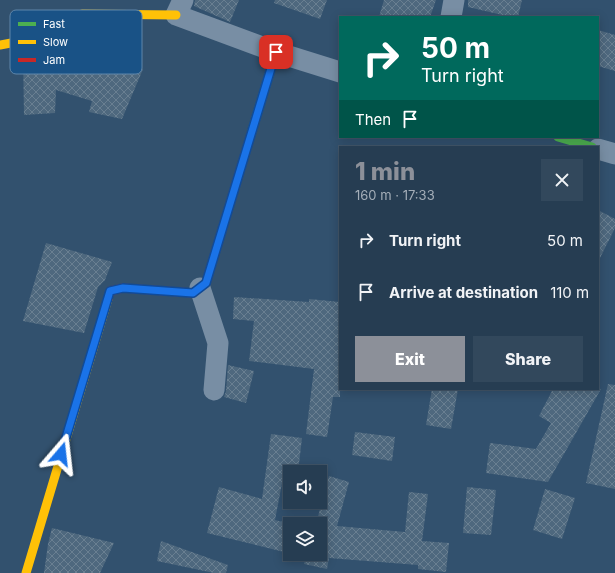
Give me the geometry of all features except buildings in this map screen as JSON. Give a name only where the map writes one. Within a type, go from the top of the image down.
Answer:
[{"type":"street","points":[[451,16],[454,0]]},
{"type":"street","points":[[137,10],[179,7],[276,52],[339,72]]},
{"type":"street","points":[[0,45],[10,43]]},
{"type":"street","points":[[26,573],[110,291],[123,288],[193,293],[206,283],[276,52]]},
{"type":"street","points":[[561,138],[589,146]]},
{"type":"street","points":[[599,149],[615,154]]},
{"type":"street","points":[[200,288],[218,343],[214,390]]},
{"type":"traffic: fast","points":[[252,131],[276,52]]},
{"type":"traffic: fast","points":[[561,138],[589,146]]},
{"type":"traffic: slow","points":[[142,15],[176,15]]},
{"type":"traffic: slow","points":[[0,45],[10,43]]},
{"type":"traffic: slow","points":[[26,573],[108,299]]},
{"type":"traffic: jam","points":[[108,299],[110,291],[123,288],[193,293],[206,283],[252,131]]},
{"type":"route","points":[[61,454],[110,291],[123,288],[193,293],[206,283],[276,52]]}]
